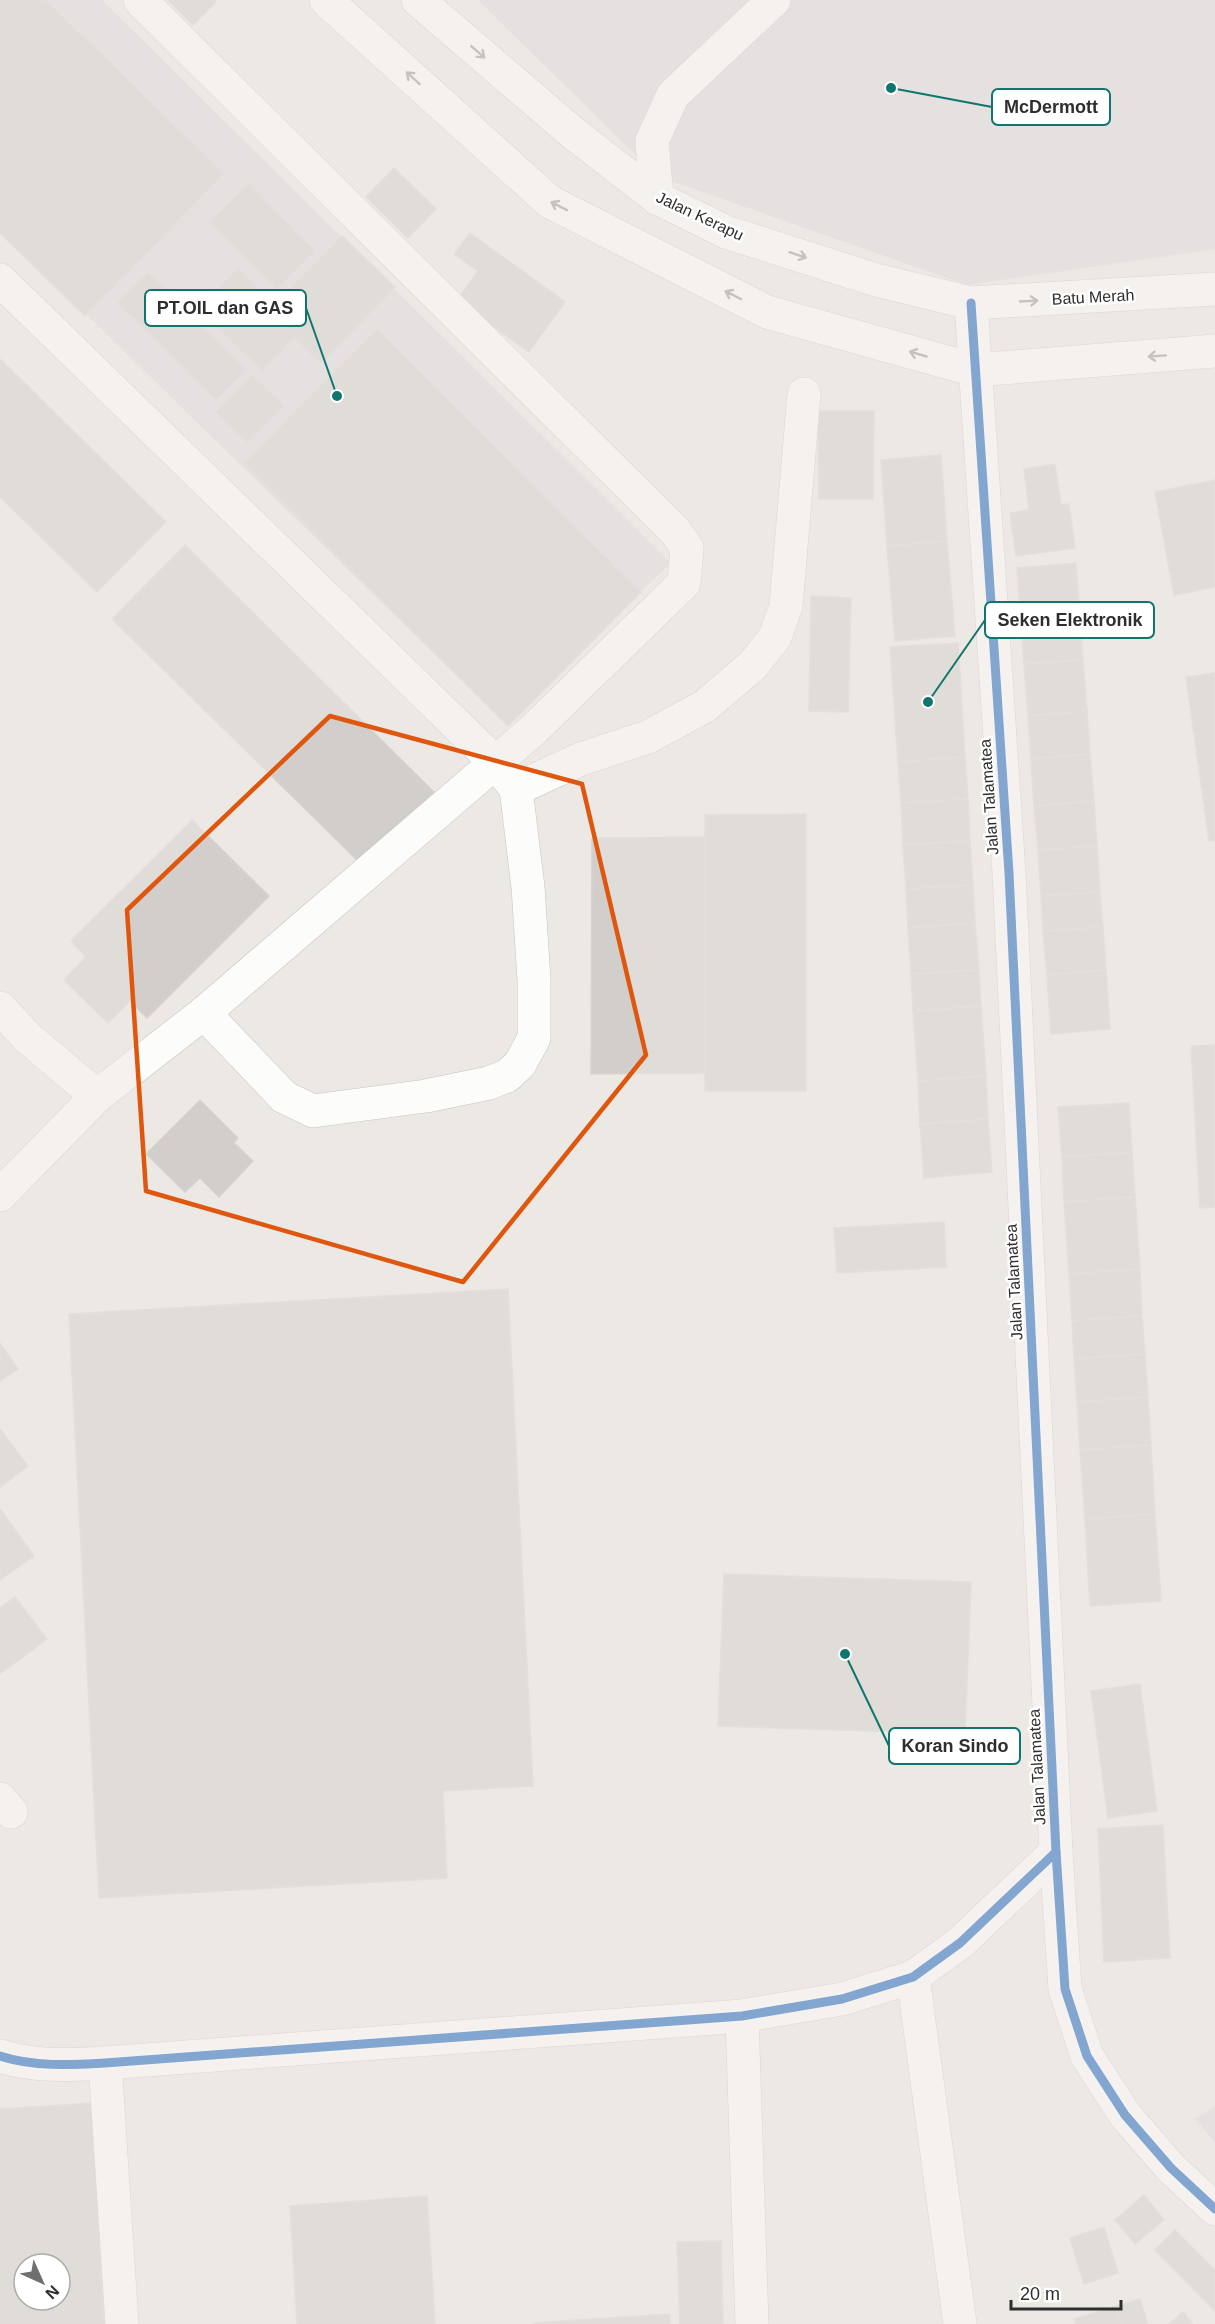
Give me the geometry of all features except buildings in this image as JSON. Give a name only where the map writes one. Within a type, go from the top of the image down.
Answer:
[{"type":"street","points":[[0,1195],[98,1096],[204,1013],[496,763],[592,674],[684,583],[687,548],[675,531],[140,0]]},
{"type":"street","points":[[326,0],[550,201],[767,312],[975,370],[1215,351]]},
{"type":"street","name":"Jalan Kerapu","points":[[418,0],[573,133],[657,198],[726,232],[876,280],[970,303]]},
{"type":"street","points":[[657,198],[652,141],[673,95],[774,0]]},
{"type":"street","points":[[0,280],[496,763],[516,789],[528,886],[534,980],[534,1038],[520,1064],[507,1076],[489,1083],[426,1096],[313,1111],[284,1097],[204,1013]]},
{"type":"street","name":"Batu Merah","points":[[970,303],[1215,289]]},
{"type":"street","name":"Jalan Talamatea","points":[[970,303],[1009,873],[1056,1852],[1065,1989],[1087,2056],[1125,2115],[1171,2168],[1215,2209]]},
{"type":"street","points":[[516,789],[581,759],[648,738],[705,706],[753,665],[775,637],[786,606],[804,394]]},
{"type":"street","points":[[0,1008],[28,1038],[98,1096]]},
{"type":"street","points":[[0,2056],[14,2061],[66,2065],[105,2063],[742,2016],[842,1999],[912,1977],[960,1943],[1056,1852]]},
{"type":"street","points":[[912,1977],[960,2324]]},
{"type":"street","points":[[742,2016],[752,2324]]},
{"type":"street","points":[[105,2063],[122,2324]]},
{"type":"highlighted area","points":[[330,716],[582,784],[646,1055],[463,1282],[146,1191],[127,910]]},
{"type":"shaded area","points":[[0,0],[102,0],[671,563],[502,720],[0,230]]},
{"type":"shaded area","points":[[478,0],[1215,0],[1215,249],[967,285],[657,176]]},
{"type":"shaded area","points":[[1215,2106],[1215,2142],[1195,2119]]},
{"type":"cycle path","points":[[971,303],[1009,873],[1056,1852],[1065,1989],[1087,2056],[1125,2115],[1171,2168],[1215,2209]]},
{"type":"cycle path","points":[[0,2056],[39,2064],[105,2063],[742,2016],[842,1999],[913,1977],[960,1943],[1056,1852]]},
{"type":"place","name":"McDermott","points":[[891,88]]},
{"type":"place","name":"PT.OIL dan GAS","points":[[337,396]]},
{"type":"place","name":"Seken Elektronik","points":[[928,702]]},
{"type":"place","name":"Koran Sindo","points":[[845,1654]]}]
